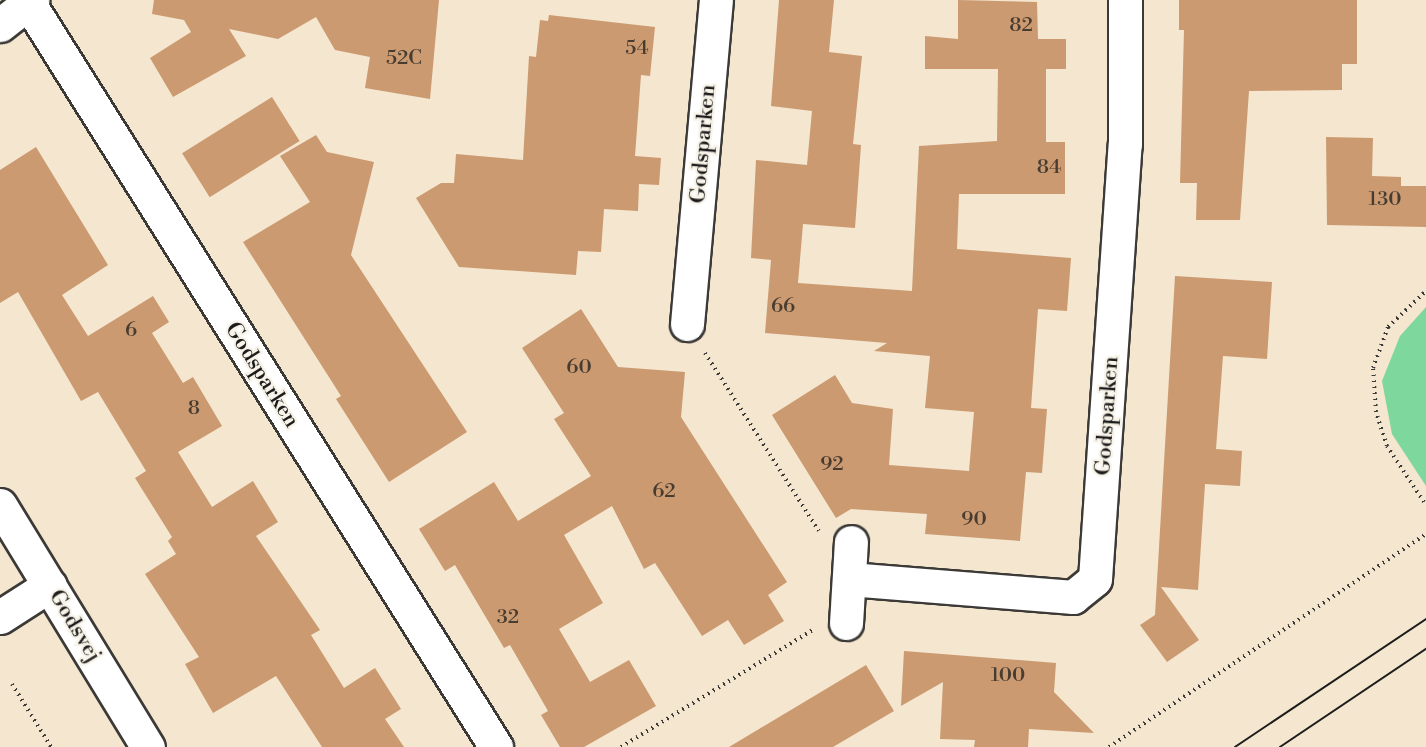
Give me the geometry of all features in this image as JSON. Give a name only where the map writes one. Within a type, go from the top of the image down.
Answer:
[{"type":"street","name":"Godsparken","points":[[687,324],[716,0]]},
{"type":"street","name":"Godsparken","points":[[849,579],[1073,597],[1095,579],[1125,144],[1125,0]]},
{"type":"street","name":"Godsparken","points":[[0,25],[30,1],[496,747]]},
{"type":"street","name":"Godsvej","points":[[0,505],[148,747]]},
{"type":"street","points":[[846,622],[851,542]]},
{"type":"street","points":[[0,617],[50,585]]},
{"type":"path","points":[[1424,502],[1387,446],[1376,412],[1372,368],[1388,327],[1426,291]]},
{"type":"path","points":[[687,324],[849,579]]},
{"type":"path","points":[[1109,747],[1426,534]]},
{"type":"path","points":[[621,747],[812,630],[846,622]]},
{"type":"path","points":[[12,684],[51,747]]},
{"type":"green space","points":[[1426,307],[1426,486],[1392,434],[1382,381],[1400,336]]},
{"type":"building","points":[[154,0],[439,0],[430,99],[365,88],[370,57],[335,50],[316,17],[278,39],[229,29],[246,56],[173,97],[150,58],[191,32],[184,20],[152,14]]},
{"type":"building","points":[[779,0],[834,0],[829,52],[862,56],[853,144],[861,145],[855,228],[803,224],[798,283],[912,291],[919,146],[997,141],[998,69],[925,69],[925,36],[958,39],[958,0],[1037,2],[1038,39],[1066,39],[1066,69],[1046,69],[1046,142],[1065,142],[1065,194],[959,194],[957,249],[1071,258],[1067,311],[1038,309],[1031,408],[1047,409],[1042,473],[1026,472],[1020,541],[925,534],[927,514],[851,509],[836,518],[772,415],[835,375],[852,403],[893,409],[889,465],[969,471],[974,412],[925,408],[930,356],[874,351],[887,343],[765,333],[771,260],[751,258],[756,160],[807,165],[812,111],[771,106]]},
{"type":"building","points":[[1179,0],[1357,0],[1357,64],[1342,64],[1342,90],[1249,91],[1240,220],[1196,220],[1197,183],[1180,183],[1184,30],[1179,30]]},
{"type":"building","points":[[549,15],[655,27],[650,76],[641,75],[635,156],[661,158],[659,185],[639,184],[638,211],[604,209],[601,252],[578,251],[576,275],[459,267],[416,198],[441,183],[454,183],[456,154],[523,160],[529,56],[536,57],[540,20],[548,21]]},
{"type":"building","points":[[272,97],[300,141],[210,197],[182,153]]},
{"type":"building","points":[[316,135],[327,152],[374,162],[351,255],[467,432],[389,482],[336,399],[341,396],[243,242],[310,202],[280,156]]},
{"type":"building","points":[[1326,137],[1373,138],[1372,176],[1401,177],[1401,186],[1426,186],[1426,227],[1327,225]]},
{"type":"building","points":[[36,147],[108,265],[62,295],[88,336],[153,296],[169,322],[152,333],[183,383],[193,377],[222,426],[178,452],[212,507],[253,481],[278,522],[256,536],[320,630],[311,635],[344,688],[375,668],[401,709],[385,719],[404,747],[322,747],[276,676],[213,713],[185,664],[199,657],[145,574],[176,554],[168,541],[172,537],[135,478],[146,471],[98,392],[81,401],[18,292],[0,303],[0,170]]},
{"type":"building","points":[[1175,276],[1272,282],[1267,359],[1223,356],[1216,449],[1242,451],[1240,486],[1205,484],[1198,590],[1161,587],[1199,640],[1167,662],[1140,625],[1155,615]]},
{"type":"building","points":[[581,309],[618,367],[685,372],[681,417],[787,582],[768,595],[784,621],[744,645],[728,620],[702,636],[655,563],[644,569],[612,506],[564,535],[603,603],[559,629],[590,682],[629,660],[656,706],[584,747],[560,747],[541,715],[548,711],[510,645],[504,648],[455,565],[445,571],[419,529],[494,482],[518,521],[591,476],[554,419],[564,413],[522,348]]},
{"type":"building","points":[[904,651],[1056,663],[1054,692],[1094,733],[1029,729],[1028,747],[974,747],[975,740],[940,739],[943,682],[901,706]]},
{"type":"building","points":[[866,665],[894,711],[833,747],[729,747]]},
{"type":"tram line","points":[[1235,747],[1426,619]]},
{"type":"tram line","points":[[1280,747],[1426,649]]}]
